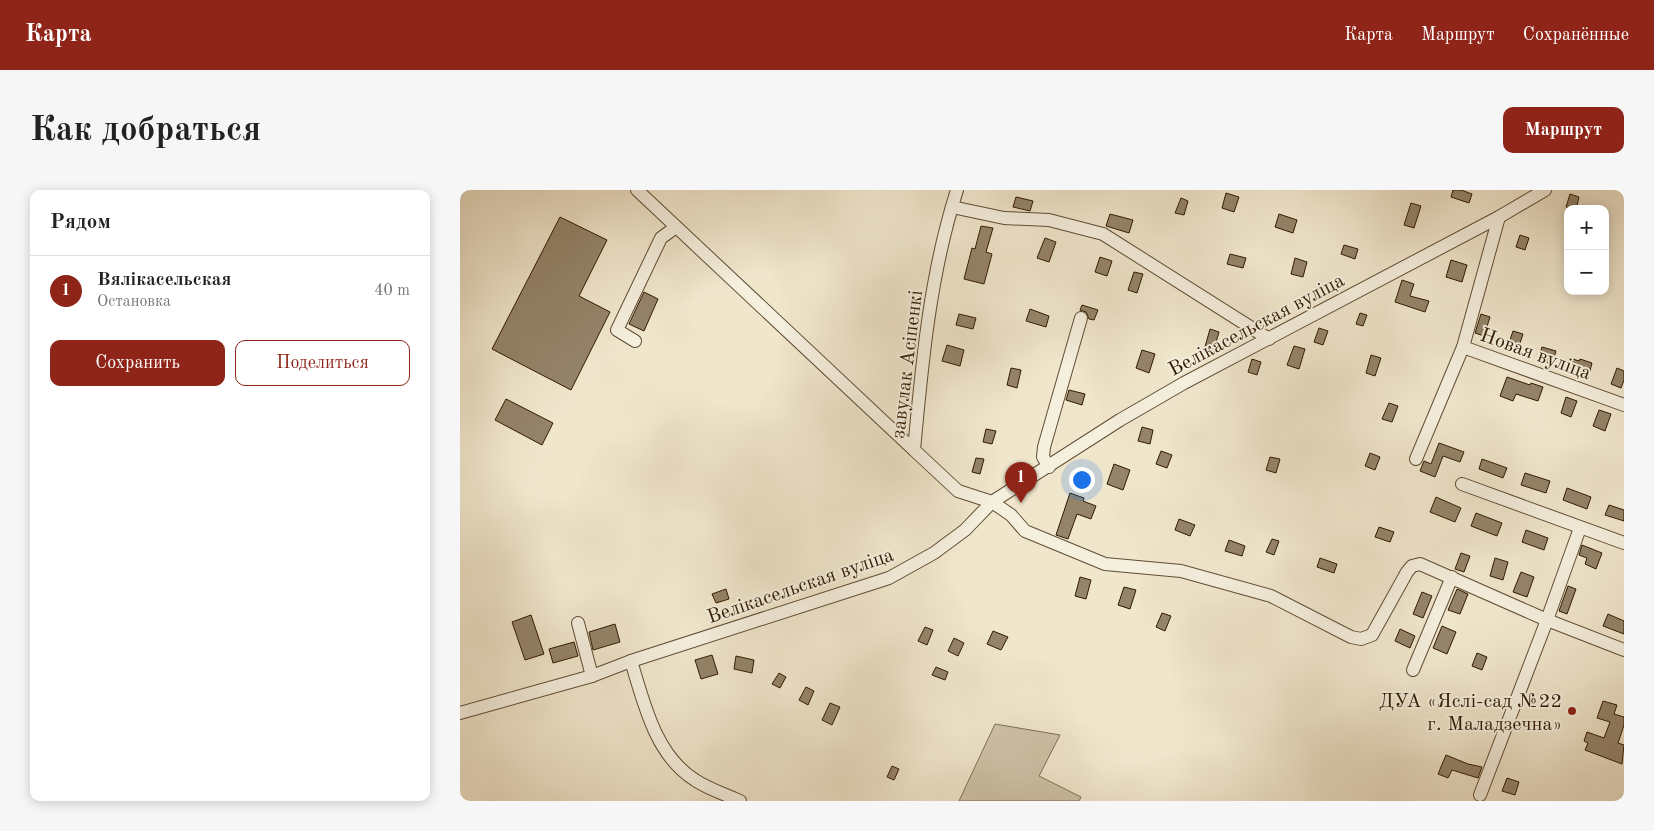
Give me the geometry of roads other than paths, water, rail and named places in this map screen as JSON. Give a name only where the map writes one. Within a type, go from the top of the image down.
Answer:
[{"type":"street","points":[[637,190],[914,450]]},
{"type":"street","name":"завулак Асіпенкі","points":[[957,190],[935,282],[923,355],[914,450],[958,491],[992,502]]},
{"type":"street","name":"Велікасельская вуліца","points":[[460,713],[592,676],[889,578],[934,553],[965,530],[992,502],[1120,420],[1184,383],[1499,218],[1545,190]]},
{"type":"street","points":[[952,207],[1004,218],[1049,220],[1103,234],[1268,339]]},
{"type":"street","name":"Новая вуліца","points":[[1416,459],[1463,347],[1499,218]]},
{"type":"street","points":[[635,341],[617,330],[661,238],[676,227]]},
{"type":"street","points":[[1049,467],[1043,457],[1044,447],[1080,318]]},
{"type":"street","name":"Новая вуліца","points":[[1463,347],[1624,405]]},
{"type":"street","points":[[1462,484],[1624,544]]},
{"type":"street","points":[[992,502],[1011,515],[1025,531],[1105,564],[1181,571],[1270,596],[1351,637],[1361,639],[1372,635],[1407,572],[1412,566],[1420,564],[1547,620],[1624,650]]},
{"type":"street","points":[[1480,795],[1580,528]]},
{"type":"street","points":[[1413,670],[1452,577]]},
{"type":"street","points":[[578,623],[592,676]]},
{"type":"street","points":[[631,662],[644,704],[658,739],[674,763],[694,780],[740,801]]},
{"type":"place","name":"Вялікасельская","points":[[1021,503]]},
{"type":"place","name":"ДУА «Яслі-сад №22 г. Маладзечна»","points":[[1572,711]]}]
